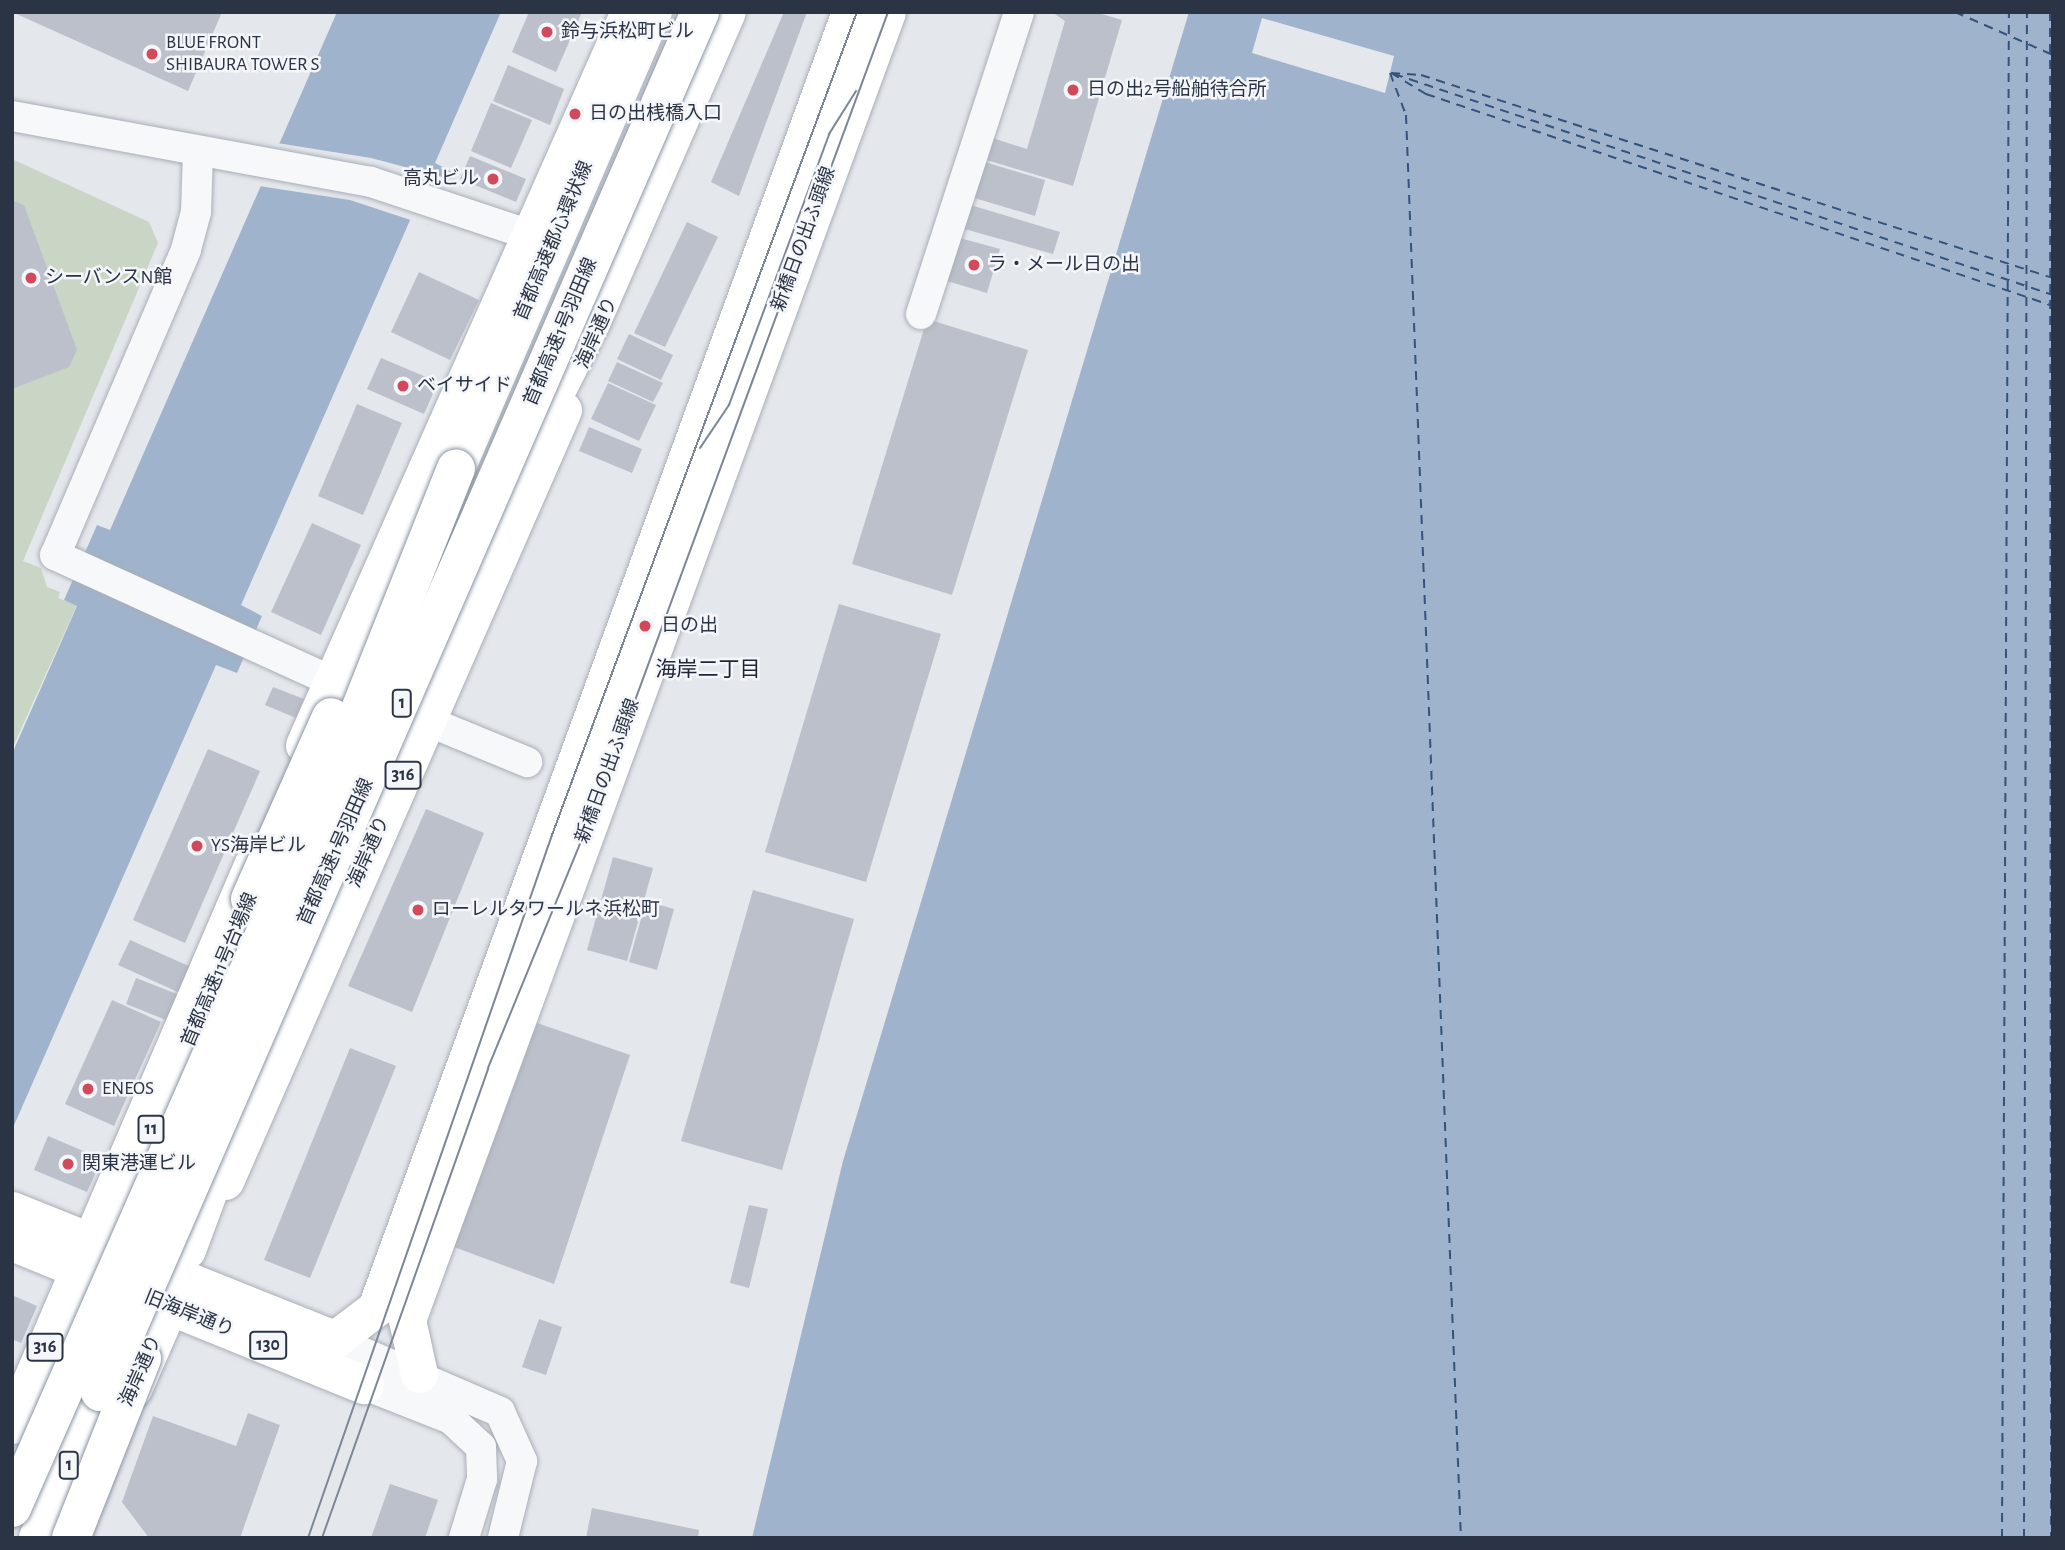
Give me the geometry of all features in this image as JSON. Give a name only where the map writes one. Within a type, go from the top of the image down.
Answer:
[{"type":"highway","name":"首都高速都心環状線","points":[[456,469],[653,12]]},
{"type":"highway","name":"首都高速1号羽田線","points":[[38,1538],[700,12]]},
{"type":"highway","name":"首都高速1号羽田線","points":[[592,323],[727,12]]},
{"type":"highway","points":[[430,638],[592,323]]},
{"type":"highway","points":[[69,1538],[592,323]]},
{"type":"highway","name":"首都高速11号台場線","points":[[12,1483],[48,1367],[297,792],[456,469]]},
{"type":"highway","name":"首都高速1号羽田線","points":[[12,1508],[328,790],[456,469]]},
{"type":"highway","points":[[179,1279],[320,890]]},
{"type":"highway","name":"旧海岸通り","points":[[12,1211],[83,1256]]},
{"type":"highway","name":"旧海岸通り","points":[[12,1242],[179,1279],[334,1340]]},
{"type":"highway","name":"旧海岸通り","points":[[179,1279],[365,1385]]},
{"type":"main road","name":"316","points":[[12,1425],[332,682],[533,236],[629,12]]},
{"type":"main road","name":"海岸通り","points":[[69,1538],[179,1279],[738,12]]},
{"type":"main road","name":"新橋日の出ふ頭線","points":[[334,1340],[376,1308],[850,12]]},
{"type":"main road","name":"新橋日の出ふ頭線","points":[[419,1374],[407,1320],[411,1308],[887,12]]},
{"type":"street","points":[[921,314],[1019,12]]},
{"type":"street","points":[[12,116],[371,182],[444,204],[533,236]]},
{"type":"street","points":[[198,152],[196,212],[186,250],[58,540],[55,555],[75,568],[332,682],[527,762]]},
{"type":"street","points":[[334,1340],[487,1404],[512,1427],[522,1461],[502,1538]]},
{"type":"street","points":[[365,1385],[451,1419],[481,1447],[482,1479],[464,1538]]},
{"type":"green space","points":[[12,159],[149,222],[158,243],[23,561],[41,568],[47,587],[60,592],[58,598],[77,605],[12,749]]},
{"type":"water","points":[[337,12],[501,12],[435,163],[454,173],[429,226],[411,218],[241,605],[262,616],[237,673],[216,665],[12,1130],[12,754],[77,606],[64,600],[97,525],[110,530]]},
{"type":"water","points":[[1189,12],[2053,12],[2053,1538],[752,1538],[843,1161]]},
{"type":"pier","points":[[1262,18],[1394,56],[1385,93],[1252,53]]},
{"type":"pier","points":[[277,143],[371,158],[454,180],[429,226],[350,200],[259,186]]},
{"type":"building","name":"BLUE FRONT SHIBAURA TOWER S","points":[[12,12],[222,12],[188,91]]},
{"type":"building","name":"鈴与浜松町ビル","points":[[529,12],[582,12],[556,72],[512,52]]},
{"type":"building","points":[[784,12],[807,12],[739,196],[711,182]]},
{"type":"building","name":"日の出2号船舶待合所","points":[[1052,12],[1095,12],[1122,20],[1073,186],[980,158],[986,136],[1027,149],[1065,21]]},
{"type":"building","points":[[508,65],[564,89],[550,125],[493,101]]},
{"type":"building","points":[[491,103],[532,120],[511,168],[471,151]]},
{"type":"building","name":"高丸ビル","points":[[470,156],[526,179],[516,202],[460,179]]},
{"type":"building","points":[[981,161],[1045,180],[1035,216],[971,197]]},
{"type":"building","name":"シーバンスN館","points":[[12,200],[24,205],[77,350],[69,367],[12,389]]},
{"type":"building","points":[[967,204],[1060,232],[1053,254],[961,228]]},
{"type":"building","points":[[687,222],[718,237],[665,347],[634,333]]},
{"type":"building","name":"ラ・メール日の出","points":[[960,238],[1000,249],[987,293],[947,281]]},
{"type":"building","points":[[419,272],[479,300],[450,360],[391,332]]},
{"type":"building","points":[[927,319],[1028,350],[952,595],[852,564]]},
{"type":"building","points":[[629,334],[673,355],[661,380],[617,359]]},
{"type":"building","name":"ベイサイド","points":[[381,358],[438,382],[424,414],[367,389]]},
{"type":"building","points":[[617,362],[663,383],[653,402],[608,381]]},
{"type":"building","points":[[608,383],[656,405],[639,441],[591,419]]},
{"type":"building","points":[[357,404],[402,423],[363,515],[318,496]]},
{"type":"building","points":[[589,427],[642,449],[632,473],[579,451]]},
{"type":"building","points":[[312,523],[361,545],[321,635],[271,612]]},
{"type":"building","points":[[839,604],[941,634],[866,882],[765,852]]},
{"type":"building","points":[[273,687],[304,699],[296,718],[265,705]]},
{"type":"building","name":"YS海岸ビル","points":[[208,749],[260,771],[185,943],[133,920]]},
{"type":"building","name":"ローレルタワールネ浜松町","points":[[426,809],[484,833],[412,1012],[348,986]]},
{"type":"building","points":[[613,857],[653,868],[627,961],[587,950]]},
{"type":"building","points":[[753,890],[854,919],[782,1170],[681,1141]]},
{"type":"building","points":[[646,901],[674,909],[657,970],[629,962]]},
{"type":"building","points":[[130,940],[191,967],[180,993],[118,965]]},
{"type":"building","points":[[136,978],[177,994],[166,1020],[126,1004]]},
{"type":"building","points":[[112,1000],[161,1022],[114,1126],[65,1104]]},
{"type":"building","points":[[537,1023],[630,1055],[554,1284],[454,1247]]},
{"type":"building","points":[[350,1048],[396,1066],[310,1278],[264,1260]]},
{"type":"building","name":"関東港運ビル","points":[[48,1136],[102,1159],[87,1192],[34,1170]]},
{"type":"building","points":[[749,1205],[768,1209],[749,1288],[730,1283]]},
{"type":"building","points":[[12,1295],[37,1306],[21,1343],[12,1339]]},
{"type":"building","points":[[539,1319],[562,1327],[546,1375],[522,1367]]},
{"type":"building","points":[[248,1413],[280,1425],[240,1538],[149,1538],[122,1502],[153,1416],[236,1446]]},
{"type":"building","points":[[390,1484],[438,1500],[425,1538],[371,1538]]},
{"type":"building","points":[[592,1508],[699,1530],[698,1538],[586,1538]]},
{"type":"ferry route","points":[[1955,12],[2053,55]]},
{"type":"ferry route","points":[[2002,1538],[2009,12]]},
{"type":"ferry route","points":[[2024,1538],[2027,12]]},
{"type":"ferry route","points":[[2050,12],[2051,1538]]},
{"type":"ferry route","points":[[1390,73],[1406,115],[1461,1538]]},
{"type":"ferry route","points":[[1391,73],[1426,94],[2053,306]]},
{"type":"ferry route","points":[[1391,73],[1421,75],[2053,278]]},
{"type":"ferry route","points":[[1394,74],[2053,295]]},
{"type":"tram line","points":[[308,1538],[552,835],[857,12]]},
{"type":"tram line","points":[[322,1538],[488,1068],[601,793],[888,12]]},
{"type":"tram line","points":[[700,448],[729,405],[829,134],[856,91]]},
{"type":"place","name":"鈴与浜松町ビル","points":[[547,32]]},
{"type":"place","name":"BLUE FRONT SHIBAURA TOWER S","points":[[152,54]]},
{"type":"place","name":"日の出2号船舶待合所","points":[[1073,90]]},
{"type":"place","name":"日の出桟橋入口","points":[[575,114]]},
{"type":"place","name":"高丸ビル","points":[[493,179]]},
{"type":"place","name":"ラ・メール日の出","points":[[974,265]]},
{"type":"place","name":"シーバンスN館","points":[[31,278]]},
{"type":"place","name":"ベイサイド","points":[[403,386]]},
{"type":"place","name":"日の出","points":[[645,626]]},
{"type":"place","name":"YS海岸ビル","points":[[197,846]]},
{"type":"place","name":"ローレルタワールネ浜松町","points":[[418,910]]},
{"type":"place","name":"ENEOS","points":[[88,1089]]},
{"type":"place","name":"関東港運ビル","points":[[68,1164]]},
{"type":"district","name":"海岸二丁目","points":[[708,670]]}]
